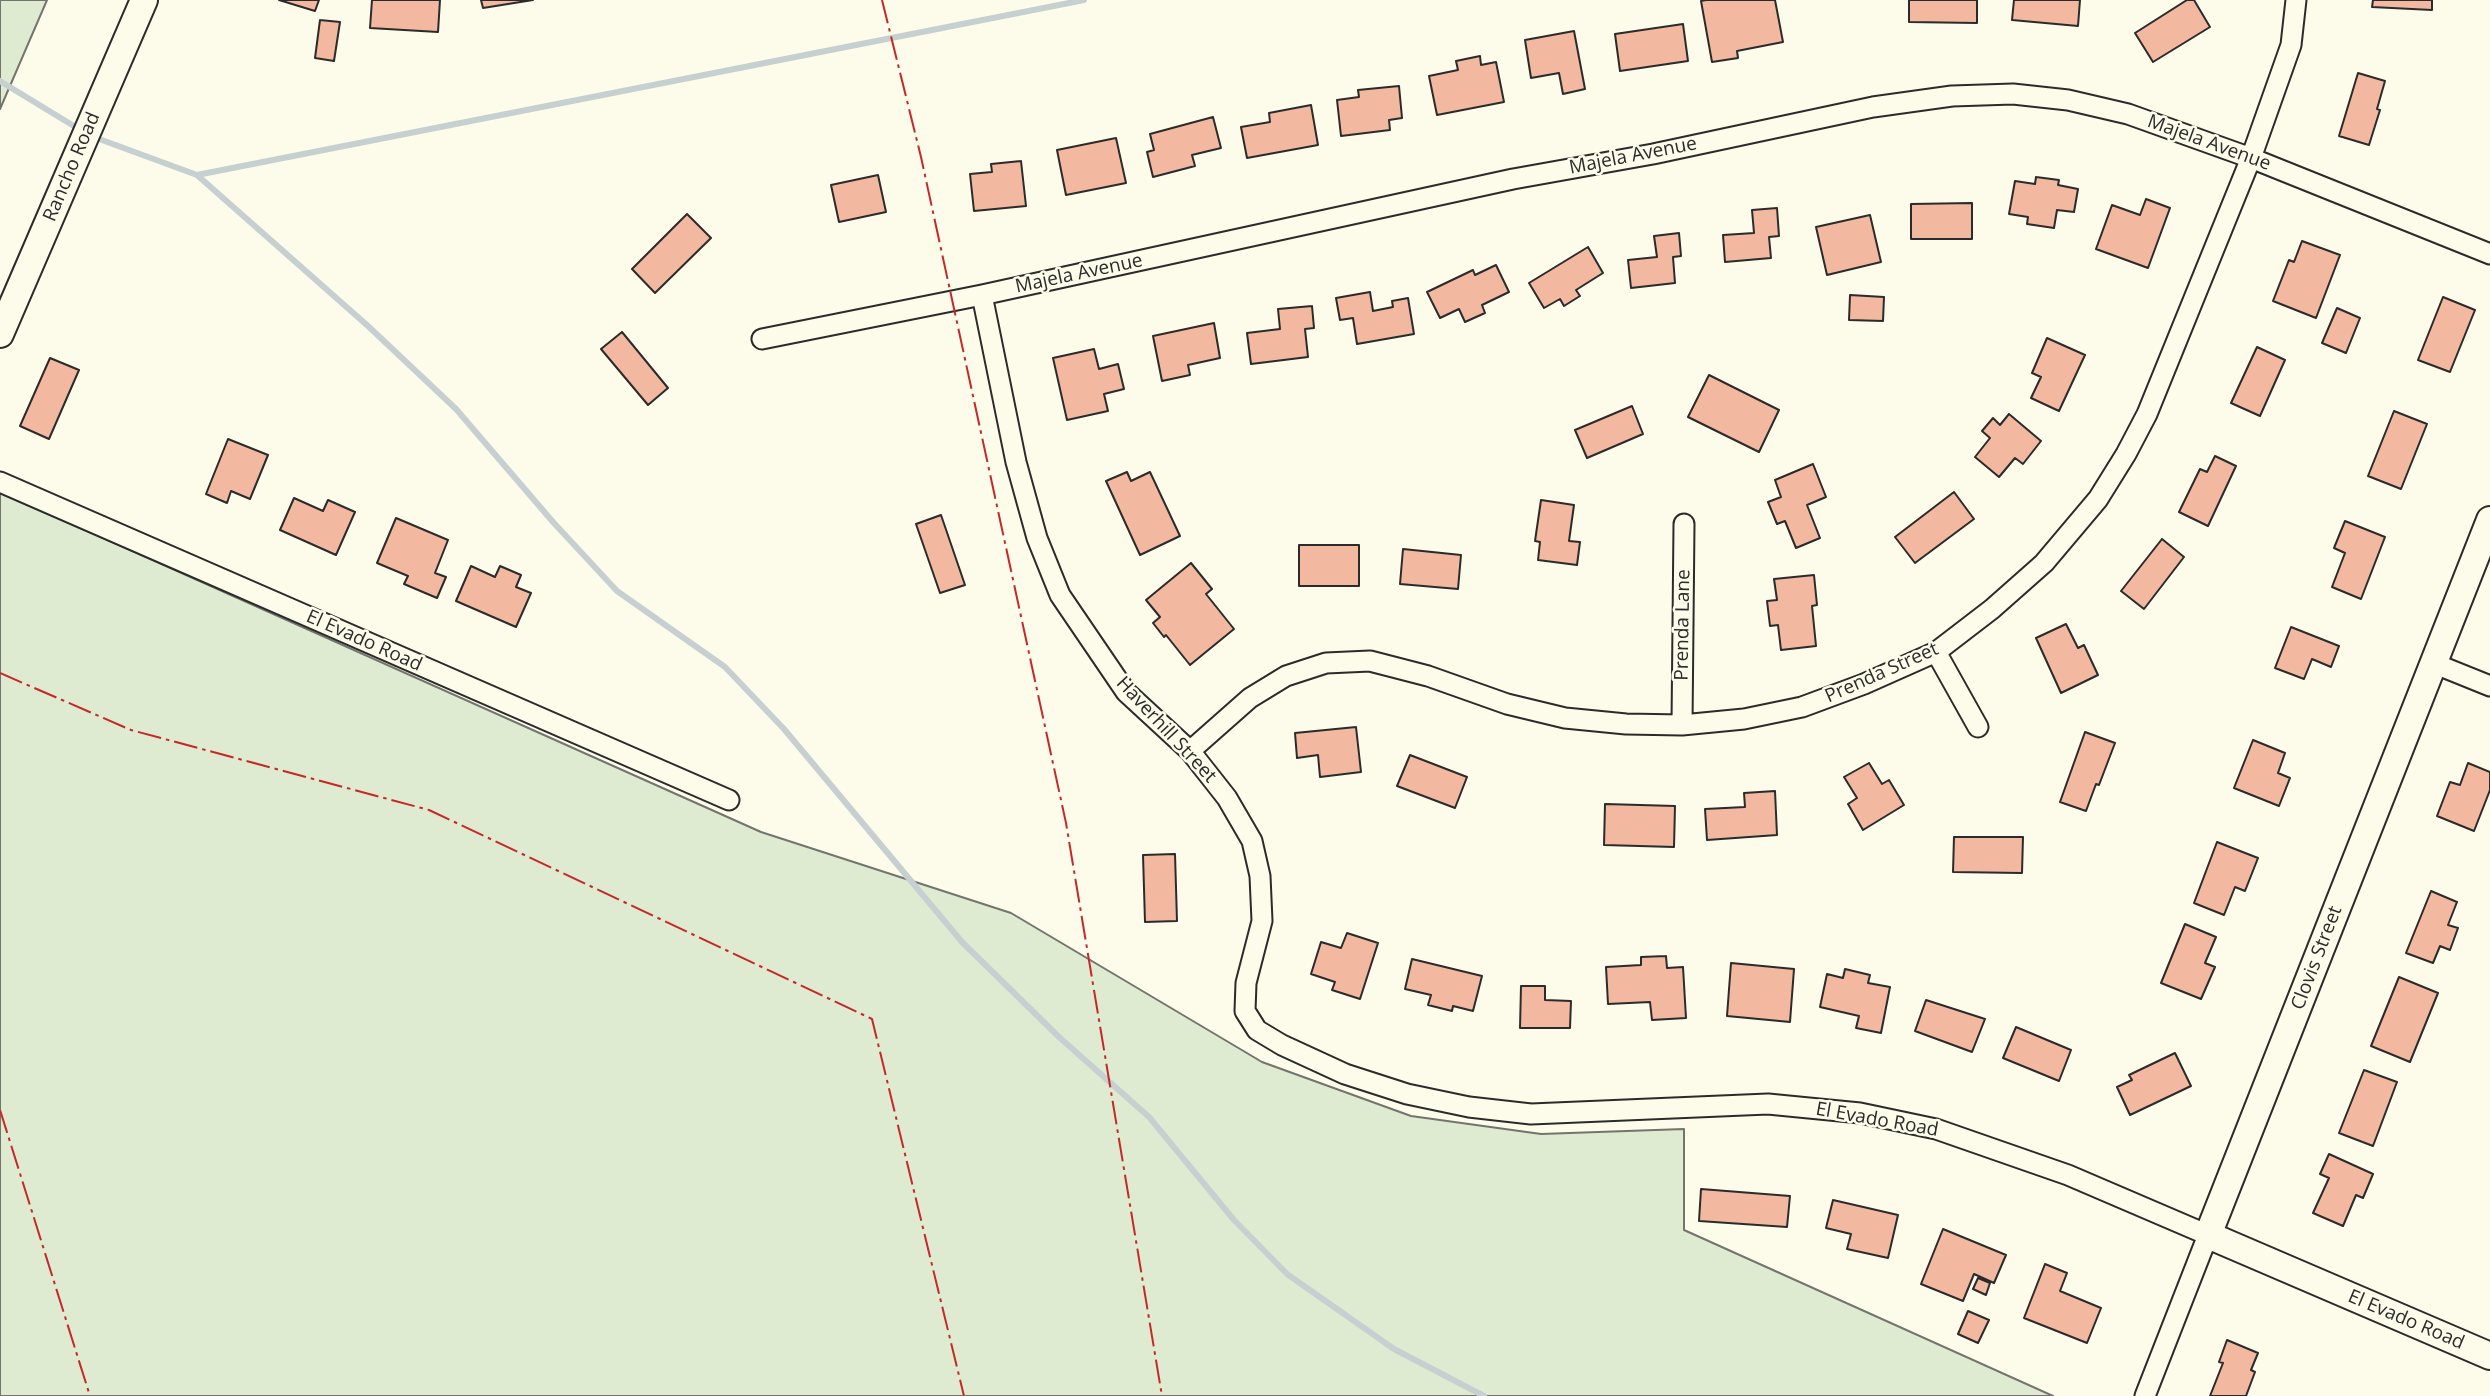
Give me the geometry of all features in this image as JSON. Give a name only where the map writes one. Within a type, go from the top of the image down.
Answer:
[{"type":"street","name":"Rancho Road","points":[[0,334],[144,0]]},
{"type":"street","name":"Prenda Street","points":[[1190,751],[1250,698],[1286,676],[1326,663],[1370,661],[1428,676],[1507,704],[1565,718],[1626,724],[1682,725],[1745,719],[1802,707],[1864,684],[1936,652],[1992,609],[2044,563],[2098,499],[2126,454],[2147,414],[2252,158],[2291,45],[2296,0]]},
{"type":"street","name":"Majela Avenue","points":[[762,338],[982,295],[1513,179],[1653,154],[1873,107],[1952,96],[2013,94],[2068,100],[2128,114],[2252,158],[2490,254]]},
{"type":"street","name":"Haverhill Street","points":[[982,295],[1016,462],[1037,538],[1059,594],[1126,692],[1190,751],[1227,797],[1252,841],[1260,876],[1262,921],[1246,983],[1245,1011]]},
{"type":"street","name":"El Evado Road","points":[[0,482],[729,800]]},
{"type":"street","name":"Clovis Street","points":[[2145,1396],[2490,520]]},
{"type":"street","name":"Prenda Lane","points":[[1682,725],[1684,524]]},
{"type":"street","points":[[1936,652],[1978,727]]},
{"type":"street","points":[[2433,663],[2490,686]]},
{"type":"street","name":"El Evado Road","points":[[1245,1011],[1257,1030],[1282,1045],[1345,1074],[1407,1094],[1469,1107],[1531,1114],[1768,1104],[1860,1113],[1936,1129],[2068,1175],[2490,1356]]},
{"type":"green space","points":[[0,0],[47,0],[0,109]]},
{"type":"green space","points":[[0,492],[761,832],[1011,913],[1262,1062],[1411,1116],[1541,1134],[1684,1129],[1684,1230],[2053,1396],[0,1396]]},
{"type":"building","points":[[279,0],[319,0],[315,11]]},
{"type":"building","points":[[372,0],[440,0],[438,32],[370,28]]},
{"type":"building","points":[[481,0],[533,0],[483,8]]},
{"type":"building","points":[[1775,0],[1783,42],[1737,51],[1738,58],[1712,62],[1701,1]]},
{"type":"building","points":[[1909,0],[1977,0],[1977,23],[1909,22]]},
{"type":"building","points":[[2014,0],[2080,0],[2078,26],[2012,20]]},
{"type":"building","points":[[2187,0],[2194,0],[2210,27],[2153,62],[2135,33]]},
{"type":"building","points":[[2373,0],[2432,0],[2432,10],[2372,7]]},
{"type":"building","points":[[320,20],[340,22],[334,61],[315,58]]},
{"type":"building","points":[[1683,24],[1688,61],[1620,71],[1615,34]]},
{"type":"building","points":[[1574,31],[1585,89],[1563,94],[1559,73],[1531,78],[1525,40]]},
{"type":"building","points":[[1480,56],[1481,65],[1496,62],[1504,102],[1437,115],[1429,76],[1458,70],[1456,61]]},
{"type":"building","points":[[2358,73],[2385,81],[2377,109],[2380,110],[2369,145],[2339,136]]},
{"type":"building","points":[[1399,86],[1402,118],[1389,120],[1390,130],[1341,136],[1337,100],[1359,97],[1358,90]]},
{"type":"building","points":[[1311,105],[1318,145],[1247,158],[1241,127],[1270,122],[1269,113]]},
{"type":"building","points":[[1213,117],[1221,148],[1192,155],[1195,166],[1153,177],[1147,152],[1154,150],[1150,134]]},
{"type":"building","points":[[1116,138],[1126,183],[1066,195],[1057,150]]},
{"type":"building","points":[[1021,161],[1026,206],[974,211],[970,174],[992,172],[991,164]]},
{"type":"building","points":[[878,175],[886,212],[839,222],[831,185]]},
{"type":"building","points":[[2036,177],[2059,180],[2058,185],[2078,189],[2074,212],[2057,210],[2054,228],[2027,224],[2028,217],[2009,214],[2015,181],[2035,184]]},
{"type":"building","points":[[2146,199],[2170,208],[2148,268],[2096,249],[2112,205],[2140,215]]},
{"type":"building","points":[[1972,203],[1972,239],[1911,239],[1911,204]]},
{"type":"building","points":[[1777,208],[1779,236],[1769,237],[1771,258],[1725,262],[1723,235],[1754,233],[1752,210]]},
{"type":"building","points":[[687,214],[711,238],[655,293],[632,269]]},
{"type":"building","points":[[1870,215],[1881,262],[1827,275],[1816,227]]},
{"type":"building","points":[[1679,233],[1681,256],[1673,257],[1675,283],[1631,288],[1628,260],[1657,257],[1654,236]]},
{"type":"building","points":[[2302,241],[2340,255],[2316,318],[2273,301],[2289,260],[2294,262]]},
{"type":"building","points":[[1588,247],[1603,273],[1576,290],[1580,296],[1564,306],[1560,299],[1544,308],[1529,283]]},
{"type":"building","points":[[1496,265],[1509,292],[1482,305],[1485,313],[1465,322],[1459,309],[1440,318],[1427,292],[1473,270],[1475,275]]},
{"type":"building","points":[[1370,292],[1373,311],[1393,307],[1392,301],[1408,298],[1414,334],[1357,344],[1353,318],[1340,320],[1336,298]]},
{"type":"building","points":[[1850,295],[1884,297],[1883,321],[1849,320]]},
{"type":"building","points":[[2443,297],[2475,310],[2450,372],[2418,360]]},
{"type":"building","points":[[1312,306],[1314,328],[1305,329],[1308,357],[1251,364],[1247,333],[1280,329],[1278,309]]},
{"type":"building","points":[[2337,308],[2360,318],[2346,353],[2322,343]]},
{"type":"building","points":[[1214,323],[1220,358],[1188,365],[1190,375],[1162,381],[1153,336]]},
{"type":"building","points":[[622,332],[668,388],[648,405],[601,349]]},
{"type":"building","points":[[2047,338],[2085,355],[2059,411],[2031,398],[2041,377],[2032,373]]},
{"type":"building","points":[[2257,347],[2285,360],[2260,416],[2231,403]]},
{"type":"building","points":[[1094,349],[1099,369],[1118,364],[1124,389],[1104,394],[1108,411],[1067,420],[1053,358]]},
{"type":"building","points":[[50,358],[79,370],[49,439],[20,426]]},
{"type":"building","points":[[1709,375],[1779,410],[1759,452],[1688,417]]},
{"type":"building","points":[[1632,406],[1643,434],[1587,458],[1575,430]]},
{"type":"building","points":[[2394,411],[2427,424],[2401,489],[2368,476]]},
{"type":"building","points":[[2009,414],[2041,441],[2023,464],[2015,458],[1999,477],[1975,457],[1990,438],[1982,431],[1993,418],[2000,425]]},
{"type":"building","points":[[228,439],[268,455],[250,499],[231,491],[227,503],[206,494]]},
{"type":"building","points":[[2215,456],[2236,466],[2208,526],[2179,512],[2200,469],[2207,472]]},
{"type":"building","points":[[1813,464],[1826,497],[1807,505],[1820,538],[1796,548],[1785,521],[1777,524],[1768,502],[1781,497],[1775,480]]},
{"type":"building","points":[[1127,472],[1131,481],[1150,472],[1180,536],[1140,555],[1106,481]]},
{"type":"building","points":[[1954,492],[1974,519],[1915,563],[1895,537]]},
{"type":"building","points":[[294,498],[323,511],[328,500],[355,512],[336,555],[280,530]]},
{"type":"building","points":[[1541,500],[1574,505],[1569,541],[1580,542],[1577,565],[1538,560],[1540,542],[1535,541]]},
{"type":"building","points":[[941,515],[965,585],[940,593],[916,524]]},
{"type":"building","points":[[396,518],[448,540],[435,573],[446,577],[437,598],[404,584],[408,576],[377,563]]},
{"type":"building","points":[[2345,521],[2385,537],[2361,599],[2332,587],[2345,553],[2334,548]]},
{"type":"building","points":[[2162,539],[2184,557],[2144,609],[2121,591]]},
{"type":"building","points":[[1299,545],[1359,545],[1359,586],[1299,586]]},
{"type":"building","points":[[1403,549],[1461,555],[1458,589],[1400,584]]},
{"type":"building","points":[[1191,563],[1212,589],[1206,594],[1234,629],[1190,665],[1153,623],[1160,617],[1146,600]]},
{"type":"building","points":[[471,566],[495,577],[500,566],[521,575],[516,587],[531,593],[516,627],[456,601]]},
{"type":"building","points":[[1814,575],[1817,605],[1812,606],[1816,646],[1781,650],[1778,625],[1770,626],[1767,601],[1777,600],[1774,579]]},
{"type":"building","points":[[2066,624],[2078,648],[2084,645],[2098,675],[2061,693],[2036,638]]},
{"type":"building","points":[[2291,627],[2339,646],[2331,667],[2312,659],[2304,679],[2275,668]]},
{"type":"building","points":[[1356,727],[1361,772],[1320,777],[1318,755],[1297,758],[1295,733]]},
{"type":"building","points":[[2085,732],[2115,743],[2086,811],[2060,802]]},
{"type":"building","points":[[2253,740],[2285,753],[2278,773],[2290,778],[2279,806],[2234,788]]},
{"type":"building","points":[[1410,755],[1467,777],[1455,808],[1397,786]]},
{"type":"building","points":[[1869,763],[1882,784],[1889,780],[1904,805],[1863,830],[1848,804],[1857,798],[1844,777]]},
{"type":"building","points":[[2468,763],[2490,772],[2490,790],[2474,831],[2437,816],[2450,782],[2460,785]]},
{"type":"building","points":[[1775,791],[1777,835],[1707,840],[1705,809],[1745,807],[1744,793]]},
{"type":"building","points":[[1605,804],[1675,806],[1674,847],[1604,845]]},
{"type":"building","points":[[1954,837],[2023,837],[2022,873],[1953,872]]},
{"type":"building","points":[[2217,842],[2258,858],[2245,891],[2235,887],[2224,915],[2194,903]]},
{"type":"building","points":[[1175,854],[1177,921],[1145,922],[1143,855]]},
{"type":"building","points":[[2431,891],[2457,902],[2448,925],[2458,928],[2450,950],[2440,946],[2433,963],[2406,953]]},
{"type":"building","points":[[2185,924],[2216,937],[2205,963],[2215,967],[2201,999],[2161,983]]},
{"type":"building","points":[[1347,933],[1378,943],[1360,999],[1332,990],[1335,982],[1311,974],[1321,942],[1341,948]]},
{"type":"building","points":[[1666,956],[1667,968],[1683,967],[1686,1018],[1652,1020],[1650,1002],[1608,1004],[1606,967],[1641,965],[1641,957]]},
{"type":"building","points":[[1412,959],[1482,976],[1473,1011],[1453,1006],[1452,1011],[1428,1005],[1431,995],[1405,989]]},
{"type":"building","points":[[1731,963],[1794,969],[1790,1022],[1727,1016]]},
{"type":"building","points":[[1845,969],[1870,975],[1868,983],[1890,987],[1881,1033],[1856,1028],[1859,1016],[1820,1007],[1827,974],[1843,978]]},
{"type":"building","points":[[2399,977],[2438,993],[2410,1062],[2371,1046]]},
{"type":"building","points":[[1521,986],[1545,986],[1545,1000],[1571,1001],[1570,1028],[1520,1028]]},
{"type":"building","points":[[1926,1000],[1985,1019],[1972,1052],[1915,1031]]},
{"type":"building","points":[[2016,1027],[2071,1050],[2059,1081],[2003,1058]]},
{"type":"building","points":[[2175,1053],[2191,1086],[2130,1115],[2117,1087],[2132,1080],[2129,1075]]},
{"type":"building","points":[[2364,1070],[2397,1082],[2373,1146],[2339,1133]]},
{"type":"building","points":[[2329,1154],[2373,1174],[2363,1198],[2356,1195],[2343,1226],[2313,1213],[2329,1178],[2320,1174]]},
{"type":"building","points":[[1701,1189],[1790,1196],[1787,1227],[1699,1221]]},
{"type":"building","points":[[1833,1200],[1898,1215],[1888,1258],[1847,1249],[1851,1234],[1826,1228]]},
{"type":"building","points":[[1943,1229],[2006,1255],[1994,1283],[1974,1274],[1963,1301],[1921,1284]]},
{"type":"building","points":[[2045,1264],[2067,1273],[2060,1291],[2101,1308],[2087,1343],[2024,1318]]},
{"type":"building","points":[[1978,1278],[1990,1283],[1986,1295],[1973,1289]]},
{"type":"building","points":[[1968,1311],[1989,1320],[1978,1343],[1958,1334]]},
{"type":"building","points":[[2227,1340],[2258,1353],[2251,1370],[2255,1372],[2246,1396],[2210,1396],[2223,1363],[2219,1362]]},
{"type":"waterway","points":[[197,175],[1084,0]]},
{"type":"waterway","points":[[0,81],[82,131]]},
{"type":"waterway","points":[[91,136],[197,175],[368,326],[456,409],[553,522],[617,591],[725,667],[784,729],[962,942],[1059,1037],[1149,1117],[1234,1220],[1287,1274],[1394,1349],[1484,1396]]},
{"type":"power","points":[[882,0],[921,157],[1066,823],[1162,1396]]},
{"type":"power","points":[[0,673],[131,730],[429,810],[872,1019],[964,1396]]},
{"type":"power","points":[[0,1110],[90,1396]]}]
